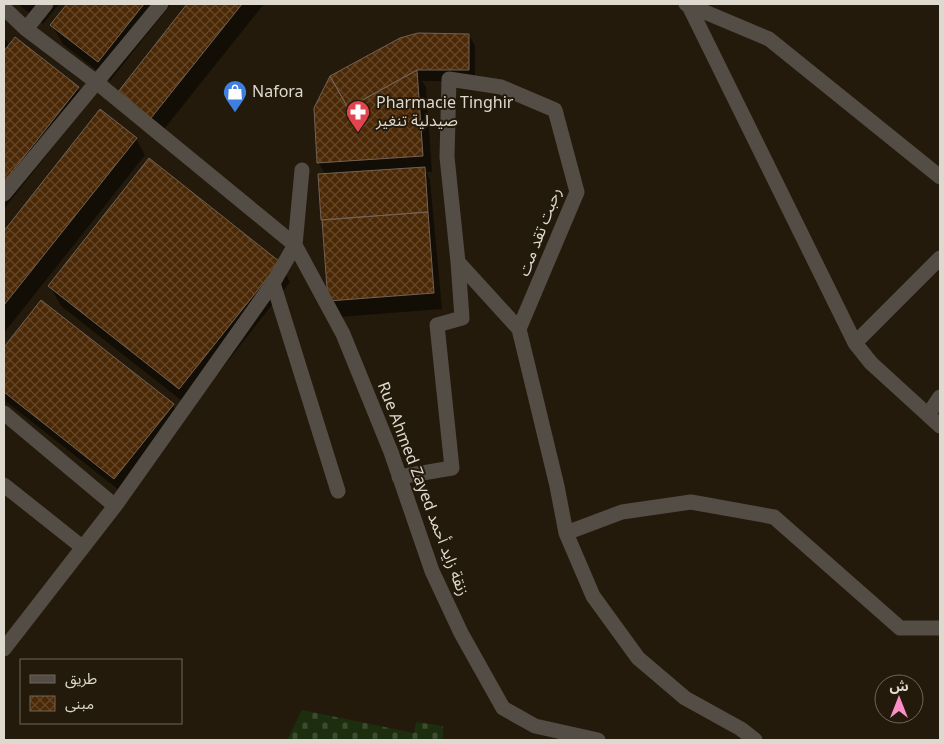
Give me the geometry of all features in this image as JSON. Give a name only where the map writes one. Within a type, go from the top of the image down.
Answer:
[{"type":"street","points":[[26,29],[46,4]]},
{"type":"street","points":[[4,194],[160,4]]},
{"type":"street","points":[[687,5],[768,39],[940,177]]},
{"type":"street","points":[[687,5],[855,343],[871,363],[940,426]]},
{"type":"street","points":[[4,8],[26,29],[95,81],[295,245]]},
{"type":"street","name":"رحبت تقد مت","points":[[458,262],[447,157],[449,79],[501,87],[555,110],[577,192],[518,329]]},
{"type":"street","points":[[4,649],[115,506],[273,283],[295,245],[302,170]]},
{"type":"street","name":"Rue Ahmed Zayed زنقة زايد أحمد","points":[[295,245],[343,334],[399,477],[432,571],[461,633],[502,708],[535,726],[598,740]]},
{"type":"street","points":[[855,343],[940,258]]},
{"type":"street","points":[[399,477],[452,468],[437,325],[462,318],[458,262]]},
{"type":"street","points":[[458,262],[518,329],[557,486],[566,533],[594,596],[638,658],[685,698],[741,729],[755,740]]},
{"type":"street","points":[[273,283],[338,491]]},
{"type":"street","points":[[928,415],[940,398]]},
{"type":"street","points":[[4,413],[115,506]]},
{"type":"street","points":[[4,485],[82,547]]},
{"type":"street","points":[[566,533],[622,512],[691,502],[774,516],[900,628],[940,628]]},
{"type":"green space","points":[[302,710],[414,733],[416,722],[443,726],[443,740],[287,740]]},
{"type":"building","points":[[67,4],[144,4],[98,62],[50,25]]},
{"type":"building","points":[[187,4],[242,4],[151,118],[118,92]]},
{"type":"building","points":[[418,33],[469,34],[469,70],[417,70],[348,108],[330,76],[400,38]]},
{"type":"building","points":[[15,37],[79,87],[4,182],[4,51]]},
{"type":"building","points":[[417,70],[423,156],[317,163],[314,108],[330,76],[348,108]]},
{"type":"building","points":[[100,109],[137,138],[4,305],[4,231]]},
{"type":"building","points":[[149,158],[280,262],[179,389],[48,286]]},
{"type":"building","points":[[425,167],[428,212],[321,220],[318,174]]},
{"type":"building","points":[[428,212],[434,293],[328,301],[322,220]]},
{"type":"building","points":[[41,300],[174,404],[114,479],[4,392],[4,347]]},
{"type":"place","name":"Nafora","points":[[235,113]]},
{"type":"place","name":"Pharmacie Tinghir صيدلية تنغير","points":[[358,133]]}]
